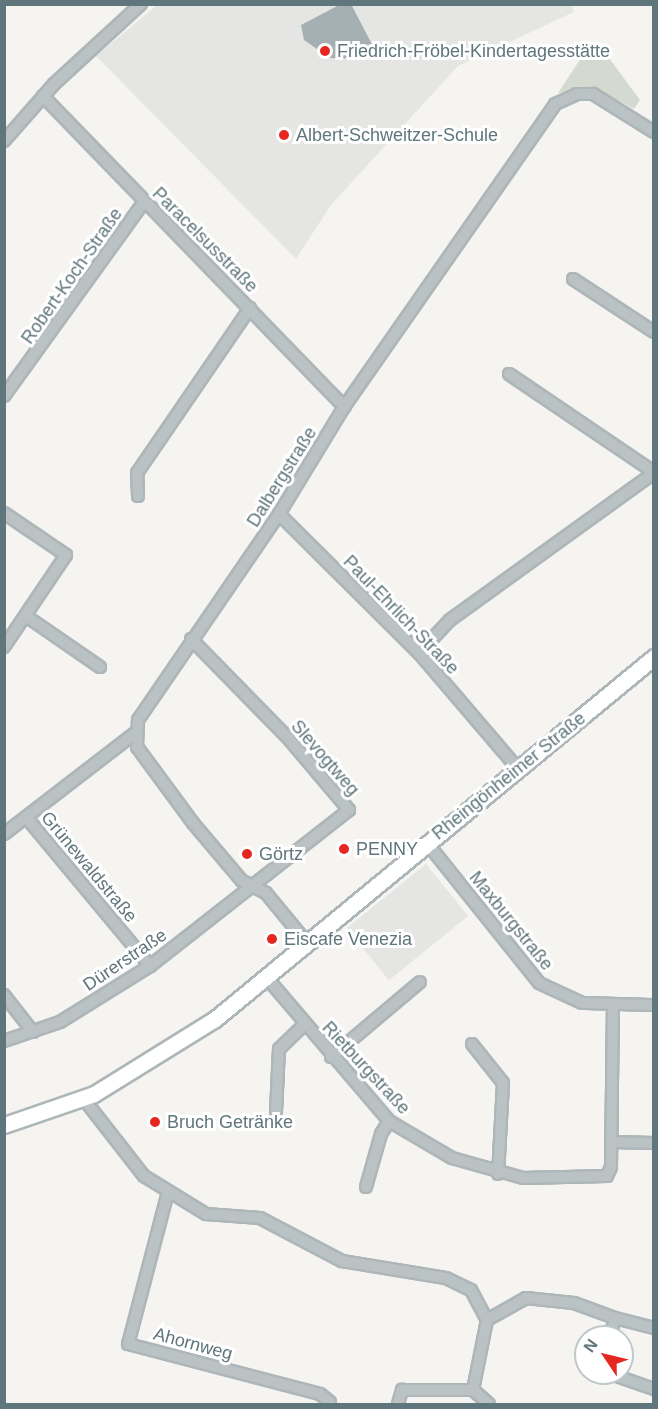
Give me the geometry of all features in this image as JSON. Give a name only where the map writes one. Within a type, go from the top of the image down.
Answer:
[{"type":"street","points":[[4,141],[43,96],[140,5]]},
{"type":"street","name":"Dalbergstraße","points":[[135,733],[146,705],[279,514],[344,407],[555,104],[577,94],[593,94],[654,132]]},
{"type":"street","name":"Paracelsusstraße","points":[[43,96],[344,407]]},
{"type":"street","name":"Robert-Koch-Straße","points":[[4,396],[144,202]]},
{"type":"street","points":[[573,279],[654,332]]},
{"type":"street","points":[[138,496],[137,473],[250,308]]},
{"type":"street","points":[[419,653],[450,620],[654,472],[508,374]]},
{"type":"street","name":"Paul-Ehrlich-Straße","points":[[279,514],[419,653],[518,769]]},
{"type":"street","points":[[4,647],[66,555],[6,517]]},
{"type":"street","points":[[26,616],[100,667]]},
{"type":"street","name":"Slevogtweg","points":[[191,639],[289,738],[350,810],[254,887]]},
{"type":"street","name":"Rheingönheimer Straße","points":[[4,1125],[83,1098],[181,1043],[267,978],[654,657]]},
{"type":"street","points":[[4,834],[135,733],[137,747],[193,823],[242,881],[266,893],[308,944]]},
{"type":"street","name":"Grünewaldstraße","points":[[26,817],[150,966]]},
{"type":"street","name":"Maxburgstraße","points":[[427,843],[539,983],[574,1001],[613,1005],[654,1005]]},
{"type":"street","name":"Dürerstraße","points":[[4,1041],[60,1022],[150,966],[254,887]]},
{"type":"street","name":"Rietburgstraße","points":[[267,978],[331,1057],[389,1121],[452,1158],[498,1174],[546,1180],[601,1179],[611,1167],[613,1005]]},
{"type":"street","points":[[331,1057],[420,982]]},
{"type":"street","points":[[4,995],[33,1032]]},
{"type":"street","points":[[276,1112],[279,1049],[304,1025]]},
{"type":"street","points":[[472,1044],[503,1083],[498,1174]]},
{"type":"street","points":[[83,1098],[144,1176],[206,1214],[260,1218],[342,1261],[459,1282],[471,1290],[487,1320],[473,1390]]},
{"type":"street","points":[[366,1187],[381,1134],[389,1121]]},
{"type":"street","points":[[611,1142],[654,1143]]},
{"type":"street","name":"Ahornweg","points":[[168,1192],[128,1344],[320,1394],[330,1402]]},
{"type":"street","points":[[487,1320],[526,1298],[574,1303],[615,1318],[654,1328]]},
{"type":"street","points":[[613,1325],[615,1318]]},
{"type":"street","points":[[634,1382],[654,1389]]},
{"type":"street","points":[[398,1404],[402,1390],[473,1390],[489,1404]]},
{"type":"shaded area","name":"Albert-Schweitzer-Schule","points":[[571,4],[574,12],[458,66],[331,205],[296,259],[96,56],[157,5]]},
{"type":"shaded area","points":[[587,49],[609,58],[640,100],[634,109],[593,87],[558,93]]},
{"type":"shaded area","points":[[426,864],[468,916],[389,980],[347,928]]},
{"type":"building","points":[[341,4],[351,4],[375,50],[362,59],[330,58],[304,40],[301,25]]},
{"type":"place","name":"Friedrich-Fröbel-Kindertagesstätte","points":[[325,51]]},
{"type":"place","name":"Albert-Schweitzer-Schule","points":[[284,135]]},
{"type":"place","name":"PENNY","points":[[344,849]]},
{"type":"place","name":"Görtz","points":[[247,854]]},
{"type":"place","name":"Eiscafe Venezia","points":[[272,939]]},
{"type":"place","name":"Bruch Getränke","points":[[155,1122]]}]
